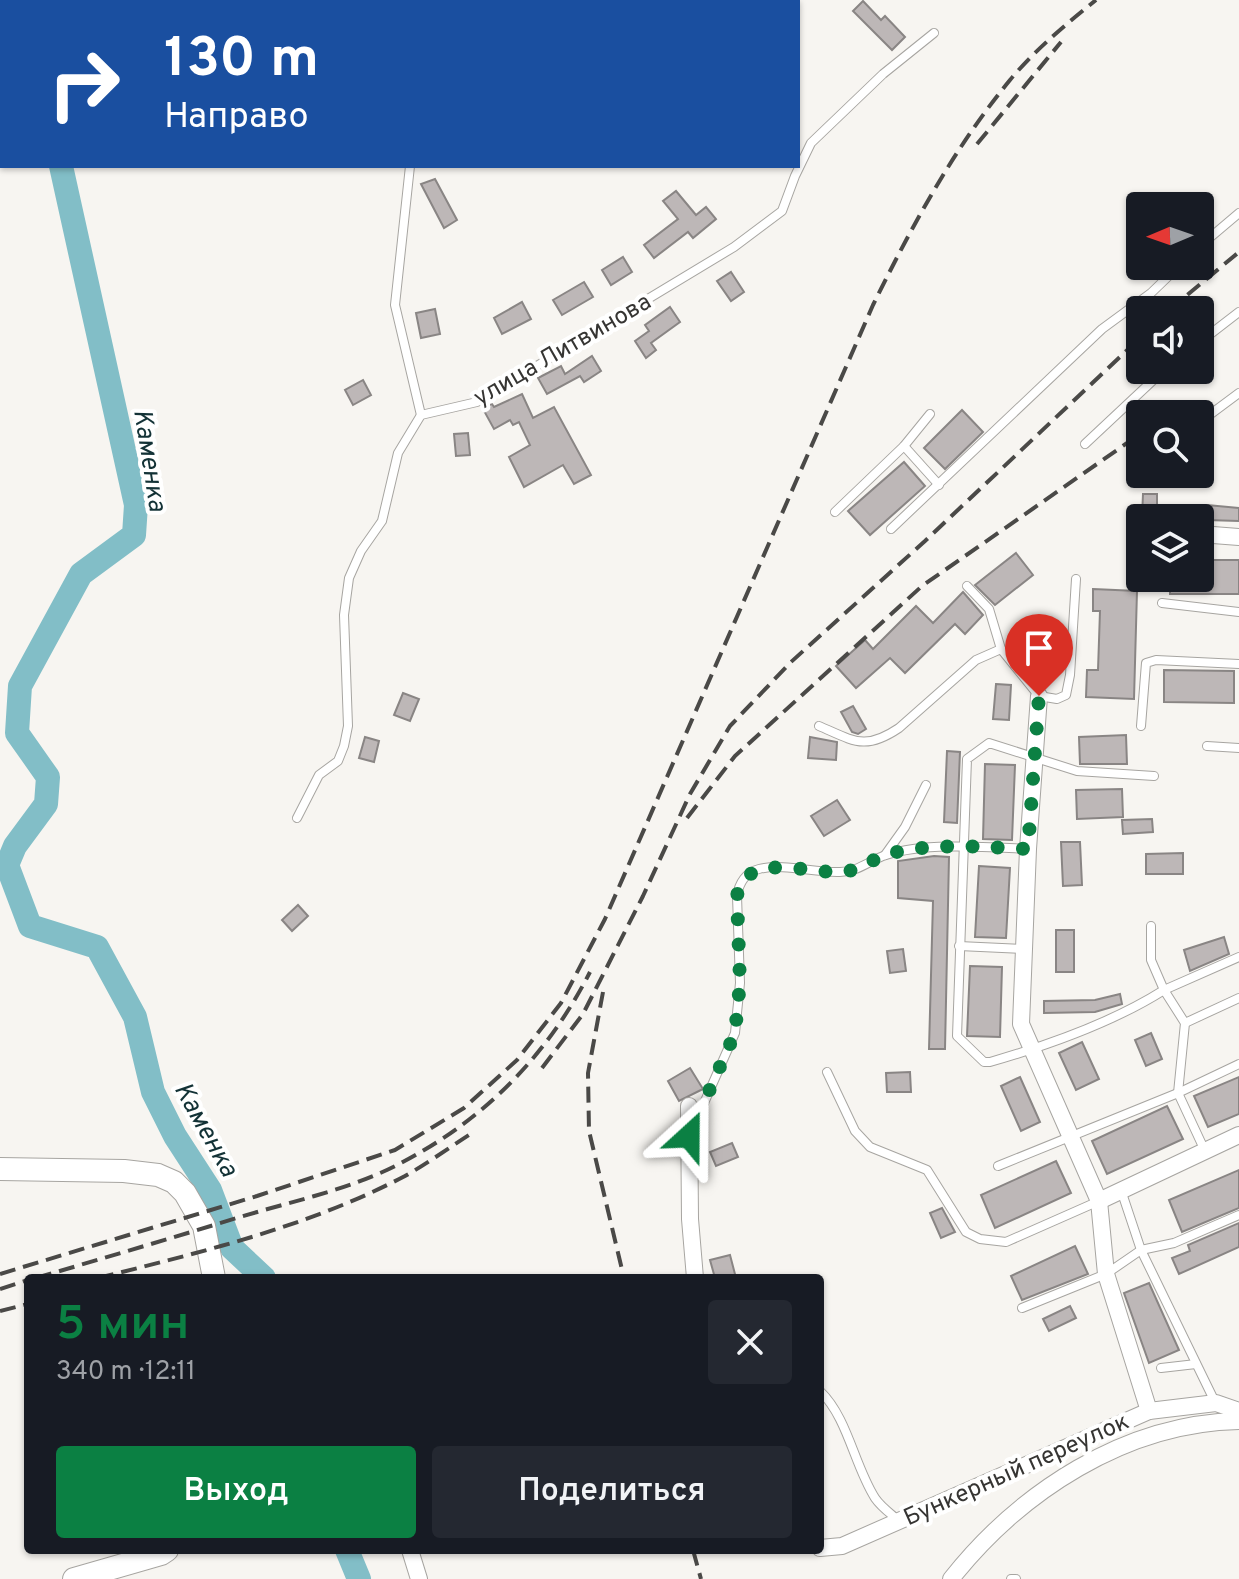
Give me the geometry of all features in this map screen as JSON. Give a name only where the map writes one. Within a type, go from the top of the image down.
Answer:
[{"type":"main road","points":[[0,1169],[124,1171],[158,1175],[174,1182],[185,1193],[204,1226],[213,1274]]},
{"type":"main road","points":[[74,1579],[161,1554]]},
{"type":"street","points":[[1214,535],[1239,537]]},
{"type":"street","points":[[1039,696],[1028,849],[1021,1024],[1099,1201],[1106,1274],[1149,1411]]},
{"type":"street","points":[[689,1106],[690,1219],[695,1274]]},
{"type":"street","points":[[1099,1201],[1239,1135]]},
{"type":"street","points":[[1216,1403],[1239,1411]]},
{"type":"street","name":"Бункерный переулок","points":[[824,1548],[842,1546],[1149,1411],[1216,1403]]},
{"type":"street","points":[[951,1579],[973,1551],[1013,1513],[1069,1473],[1157,1434],[1211,1421],[1239,1421]]},
{"type":"street","points":[[411,1554],[419,1579]]},
{"type":"lane","name":"улица Литвинова","points":[[800,166],[811,143],[883,74],[934,33]]},
{"type":"lane","points":[[297,818],[319,775],[338,761],[344,746],[348,726],[344,615],[349,578],[361,551],[382,521],[398,453],[421,415],[395,305],[410,168]]},
{"type":"lane","name":"улица Литвинова","points":[[421,415],[477,402],[734,247],[782,211],[799,168]]},
{"type":"lane","points":[[1214,234],[1239,213]]},
{"type":"lane","points":[[891,529],[1102,329],[1164,280]]},
{"type":"lane","points":[[1214,331],[1239,312]]},
{"type":"lane","points":[[1085,444],[1149,384]]},
{"type":"lane","points":[[1214,412],[1239,393]]},
{"type":"lane","points":[[835,512],[904,446],[930,414]]},
{"type":"lane","points":[[904,446],[939,485]]},
{"type":"lane","points":[[967,586],[989,609],[1001,649],[1039,696],[1057,699],[1066,695],[1070,675],[1076,579]]},
{"type":"lane","points":[[1162,603],[1239,612]]},
{"type":"lane","points":[[819,726],[861,743],[885,737],[976,660],[1001,649]]},
{"type":"lane","points":[[1141,726],[1146,663],[1156,660],[1239,664]]},
{"type":"lane","points":[[1154,776],[1077,771],[989,743],[967,759],[959,946],[959,1041],[984,1062],[1032,1050],[1137,1007],[1164,990],[1239,957]]},
{"type":"lane","points":[[1207,746],[1239,748]]},
{"type":"lane","points":[[885,855],[905,827],[926,785]]},
{"type":"lane","points":[[689,1136],[735,1033],[740,983],[737,896],[746,875],[759,869],[842,873],[863,867],[885,855],[963,847],[1028,849]]},
{"type":"lane","points":[[1151,926],[1151,960],[1164,990],[1185,1023],[1178,1093],[1205,1151]]},
{"type":"lane","points":[[959,946],[1024,949]]},
{"type":"lane","points":[[1185,1023],[1239,998]]},
{"type":"lane","points":[[998,1166],[1072,1138],[1239,1064]]},
{"type":"lane","points":[[827,1072],[855,1131],[870,1147],[927,1170],[966,1232],[980,1239],[1006,1242],[1099,1201]]},
{"type":"lane","points":[[1121,1190],[1141,1250],[1216,1403]]},
{"type":"lane","points":[[1022,1308],[1106,1274],[1141,1250],[1174,1243],[1239,1215]]},
{"type":"lane","points":[[1161,1368],[1196,1364]]},
{"type":"lane","points":[[824,1395],[833,1403],[876,1501],[899,1521]]},
{"type":"building","points":[[863,1],[881,20],[885,16],[905,37],[892,50],[853,11]]},
{"type":"building","points":[[435,179],[457,220],[444,228],[421,184]]},
{"type":"building","points":[[676,191],[696,215],[706,207],[716,219],[693,238],[688,232],[654,258],[644,245],[678,219],[663,201]]},
{"type":"building","points":[[623,257],[632,272],[611,285],[602,270]]},
{"type":"building","points":[[731,272],[744,292],[731,301],[717,281]]},
{"type":"building","points":[[584,282],[593,297],[562,315],[553,300]]},
{"type":"building","points":[[522,302],[531,319],[502,334],[494,318]]},
{"type":"building","points":[[670,307],[680,322],[651,343],[656,350],[646,358],[635,341],[649,331],[645,325]]},
{"type":"building","points":[[435,309],[440,334],[421,338],[416,313]]},
{"type":"building","points":[[592,356],[601,371],[584,382],[580,376],[547,394],[538,378],[561,366],[565,374]]},
{"type":"building","points":[[363,380],[371,395],[353,405],[345,390]]},
{"type":"building","points":[[522,394],[533,418],[554,407],[591,475],[574,484],[563,465],[524,487],[509,457],[530,445],[519,422],[513,425],[510,420],[494,429],[483,409]]},
{"type":"building","points":[[962,410],[983,432],[945,469],[924,448]]},
{"type":"building","points":[[468,433],[470,455],[456,456],[454,434]]},
{"type":"building","points":[[904,462],[925,486],[870,535],[848,511]]},
{"type":"building","points":[[1143,494],[1157,494],[1157,504],[1143,504]]},
{"type":"building","points":[[1214,506],[1239,508],[1239,521],[1214,520]]},
{"type":"building","points":[[1016,553],[1033,575],[995,605],[975,585]]},
{"type":"building","points":[[1214,560],[1239,560],[1239,594],[1170,594],[1214,592]]},
{"type":"building","points":[[1093,589],[1137,592],[1134,699],[1086,697],[1087,670],[1098,670],[1100,611],[1093,611]]},
{"type":"building","points":[[963,592],[983,615],[965,634],[955,624],[905,673],[890,658],[856,688],[836,666],[865,640],[873,649],[916,606],[933,623]]},
{"type":"building","points":[[1164,670],[1234,671],[1234,703],[1164,702]]},
{"type":"building","points":[[996,684],[1011,685],[1009,720],[993,719]]},
{"type":"building","points":[[403,693],[419,699],[410,721],[394,715]]},
{"type":"building","points":[[853,706],[866,729],[858,734],[852,732],[841,712]]},
{"type":"building","points":[[1126,735],[1127,764],[1080,764],[1079,737]]},
{"type":"building","points":[[365,737],[379,741],[374,762],[359,758]]},
{"type":"building","points":[[810,737],[837,742],[836,760],[808,758]]},
{"type":"building","points":[[947,751],[960,752],[957,823],[944,822]]},
{"type":"building","points":[[985,764],[1015,765],[1012,840],[983,839]]},
{"type":"building","points":[[1122,789],[1123,817],[1077,819],[1076,790]]},
{"type":"building","points":[[837,800],[850,820],[824,836],[811,816]]},
{"type":"building","points":[[1152,819],[1153,832],[1123,834],[1122,820]]},
{"type":"building","points":[[1061,842],[1080,842],[1082,885],[1063,886]]},
{"type":"building","points":[[1183,853],[1183,874],[1146,874],[1146,854]]},
{"type":"building","points":[[949,857],[945,1049],[929,1049],[933,901],[898,898],[898,861]]},
{"type":"building","points":[[979,866],[1010,868],[1006,938],[975,937]]},
{"type":"building","points":[[298,905],[308,916],[292,931],[282,920]]},
{"type":"building","points":[[1056,930],[1074,930],[1074,972],[1056,972]]},
{"type":"building","points":[[1224,937],[1229,954],[1190,971],[1184,950]]},
{"type":"building","points":[[903,949],[906,971],[890,973],[887,951]]},
{"type":"building","points":[[970,966],[1002,967],[1000,1037],[967,1036]]},
{"type":"building","points":[[1120,994],[1122,1004],[1095,1012],[1044,1013],[1044,1001],[1095,1000]]},
{"type":"building","points":[[1151,1033],[1162,1059],[1146,1066],[1135,1040]]},
{"type":"building","points":[[1082,1042],[1099,1079],[1076,1090],[1059,1053]]},
{"type":"building","points":[[690,1068],[703,1089],[679,1101],[668,1081]]},
{"type":"building","points":[[910,1072],[911,1092],[887,1092],[886,1073]]},
{"type":"building","points":[[1020,1077],[1040,1122],[1021,1131],[1001,1086]]},
{"type":"building","points":[[1239,1077],[1239,1114],[1208,1127],[1194,1096]]},
{"type":"building","points":[[1167,1106],[1183,1139],[1107,1174],[1092,1141]]},
{"type":"building","points":[[732,1143],[738,1157],[716,1166],[710,1152]]},
{"type":"building","points":[[1056,1161],[1071,1193],[995,1228],[981,1195]]},
{"type":"building","points":[[1239,1170],[1239,1208],[1182,1232],[1169,1200]]},
{"type":"building","points":[[942,1208],[955,1232],[941,1238],[930,1213]]},
{"type":"building","points":[[1239,1223],[1239,1247],[1179,1274],[1172,1258],[1190,1251],[1188,1245]]},
{"type":"building","points":[[1075,1246],[1088,1274],[1022,1300],[1011,1276]]},
{"type":"building","points":[[730,1255],[735,1274],[714,1274],[710,1260]]},
{"type":"building","points":[[1149,1283],[1179,1350],[1149,1363],[1124,1293]]},
{"type":"building","points":[[1070,1306],[1076,1318],[1049,1331],[1043,1319]]},
{"type":"waterway","name":"Каменка","points":[[61,168],[136,505],[134,535],[81,574],[20,686],[17,733],[48,777],[46,804],[15,846],[7,865],[30,926],[97,947],[135,1017],[153,1092],[175,1136],[210,1190],[232,1248],[260,1274]]},
{"type":"waterway","name":"Каменка","points":[[349,1554],[359,1579]]},
{"type":"railway","points":[[0,1274],[257,1196],[395,1150],[464,1108],[517,1060],[561,1003],[605,919],[873,305],[919,217],[952,160],[1010,80],[1051,38],[1096,0]]},
{"type":"railway","points":[[977,144],[1061,42]]},
{"type":"railway","points":[[1186,296],[1239,252]]},
{"type":"railway","points":[[542,1068],[583,1014],[690,794],[730,726],[791,662],[925,541],[1126,351]]},
{"type":"railway","points":[[687,818],[735,756],[922,586],[1126,444]]},
{"type":"railway","points":[[49,1274],[342,1187],[401,1163],[460,1126],[511,1082],[554,1031],[590,972]]},
{"type":"railway","points":[[603,992],[588,1073],[589,1131],[623,1274]]},
{"type":"railway","points":[[113,1274],[216,1247],[332,1209],[405,1176],[472,1133]]},
{"type":"railway","points":[[0,1289],[24,1281]]},
{"type":"railway","points":[[0,1311],[24,1305]]},
{"type":"railway","points":[[694,1554],[701,1579]]},
{"type":"route","points":[[689,1136],[735,1033],[740,983],[737,896],[746,875],[759,869],[842,873],[863,867],[885,855],[920,849],[1028,849],[1039,696]]}]
